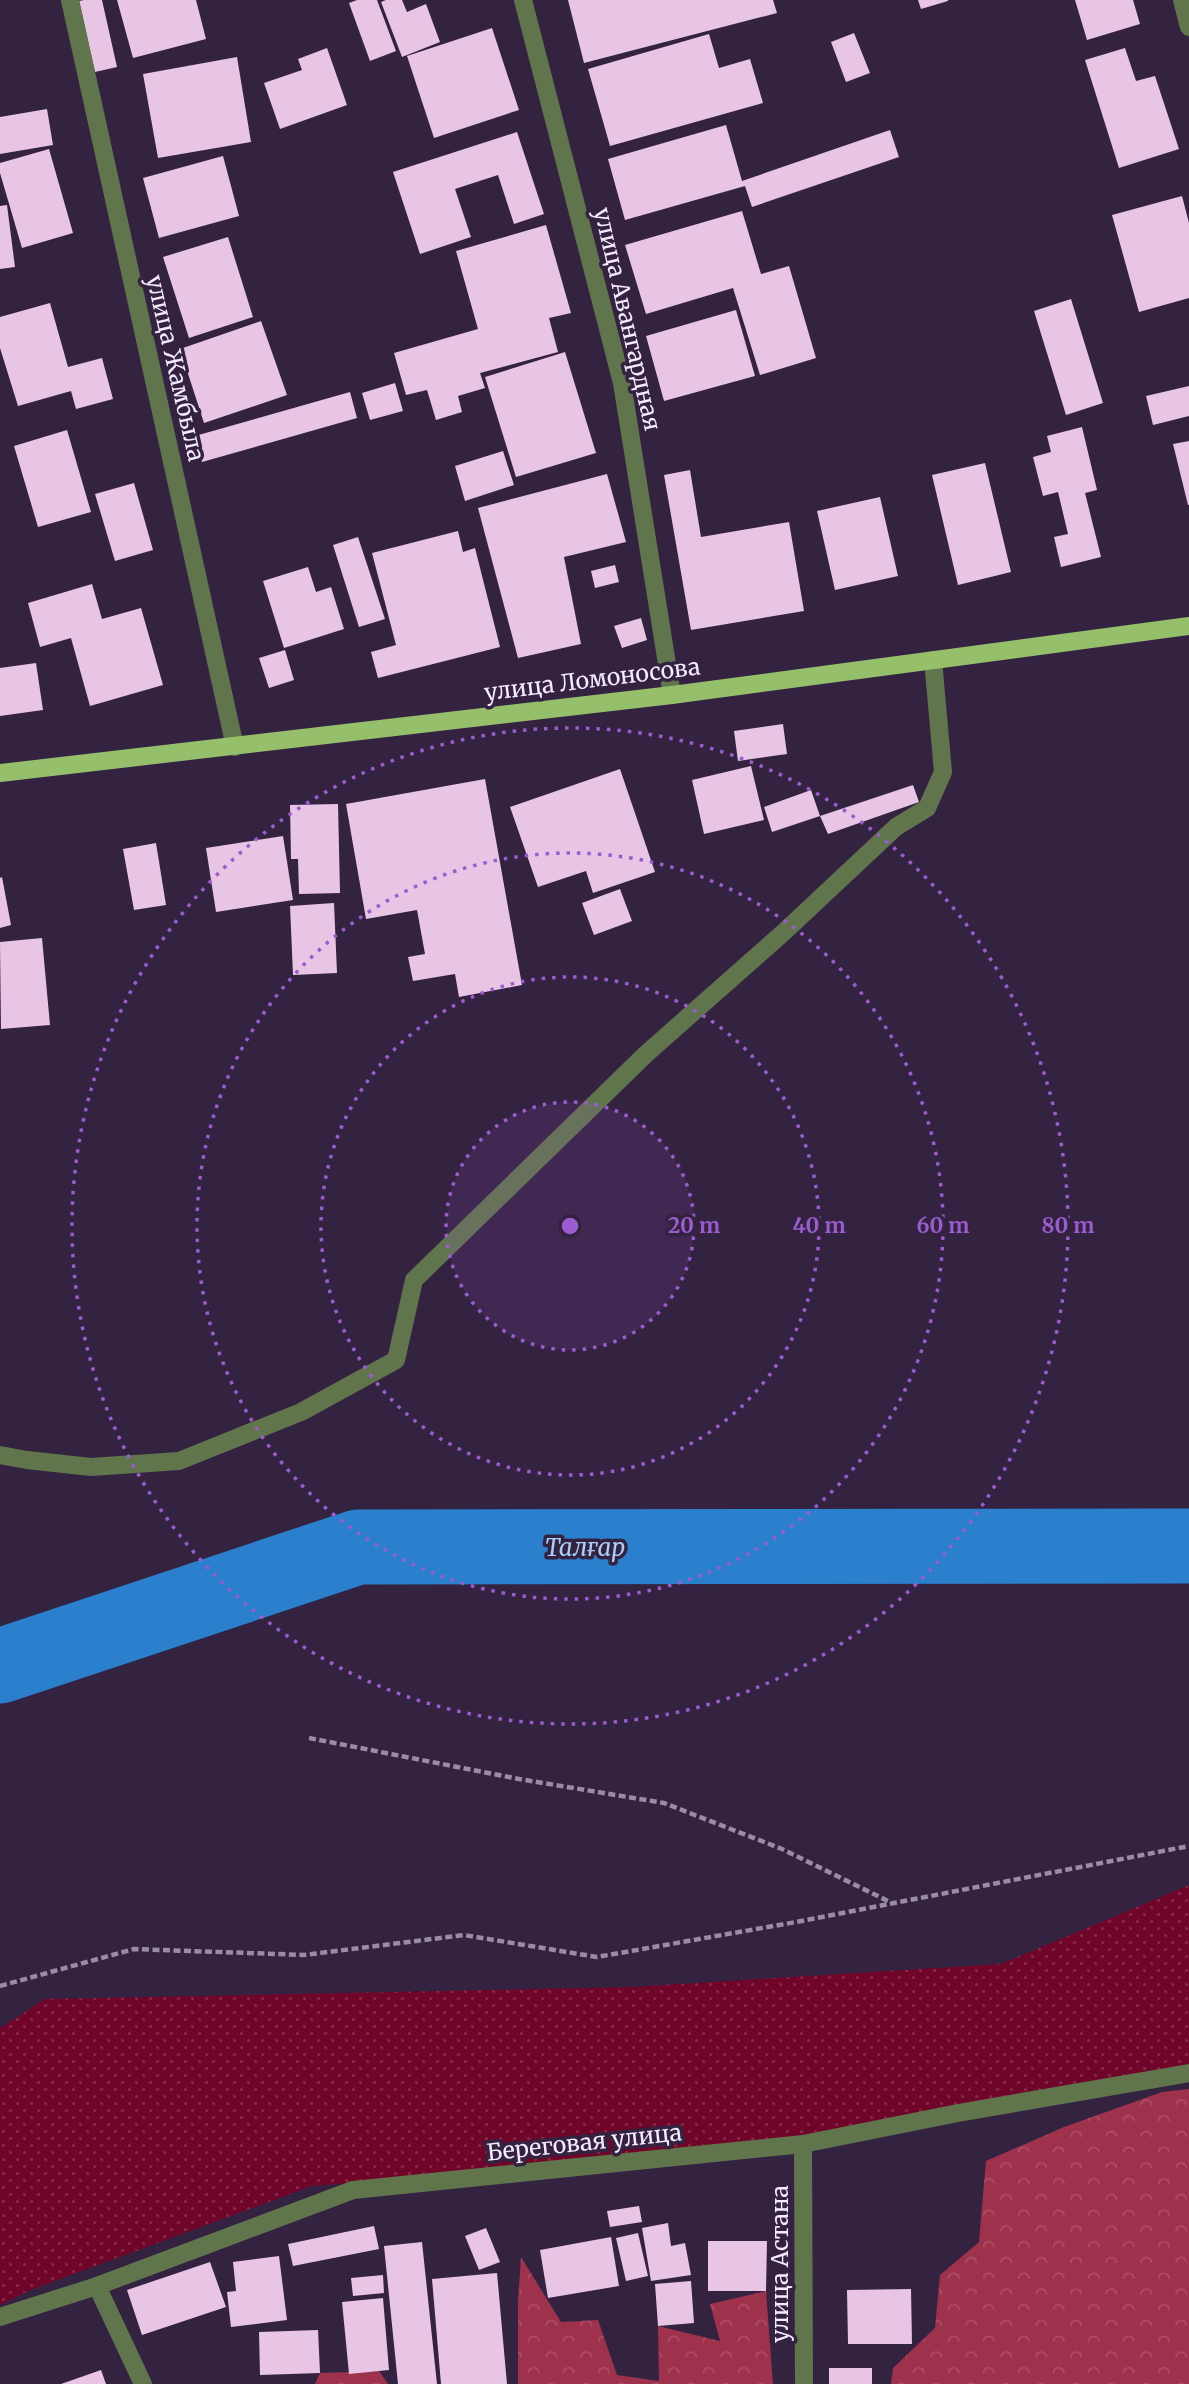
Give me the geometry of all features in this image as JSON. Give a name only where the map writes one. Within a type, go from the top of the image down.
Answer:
[{"type":"main road","name":"улица Ломоносова","points":[[0,773],[672,695],[1189,626]]},
{"type":"street","name":"улица Жамбыла","points":[[70,0],[235,747]]},
{"type":"street","name":"улица Авангардная","points":[[523,0],[622,383],[672,695]]},
{"type":"street","points":[[1182,0],[1189,27]]},
{"type":"street","points":[[0,1455],[91,1467],[179,1461],[301,1412],[396,1360],[414,1280],[646,1054],[897,827],[927,808],[943,772],[933,660]]},
{"type":"street","name":"Береговая улица","points":[[0,2317],[97,2286],[353,2190],[803,2144],[958,2113],[1189,2073]]},
{"type":"street","name":"улица Астана","points":[[803,2144],[804,2384]]},
{"type":"street","points":[[97,2286],[143,2384]]},
{"type":"path","points":[[309,1738],[519,1779],[664,1803],[782,1849],[893,1904]]},
{"type":"path","points":[[0,1986],[134,1949],[304,1955],[464,1935],[597,1957],[893,1904],[1189,1846]]},
{"type":"shaded area","points":[[1189,1885],[1189,2073],[958,2113],[610,2164],[312,2186],[33,2289],[0,2305],[0,2028],[45,1999],[630,1987],[1001,1964]]},
{"type":"green space","points":[[1189,2089],[1189,2384],[891,2384],[893,2368],[935,2328],[940,2275],[979,2242],[986,2161],[1064,2127],[1162,2092]]},
{"type":"green space","points":[[521,2257],[561,2322],[598,2320],[617,2375],[659,2381],[658,2326],[720,2341],[710,2304],[766,2291],[773,2384],[518,2384]]},
{"type":"green space","points":[[379,2371],[388,2384],[315,2384],[320,2373]]},
{"type":"building","points":[[102,0],[117,67],[95,72],[79,1]]},
{"type":"building","points":[[117,0],[196,0],[206,39],[133,58]]},
{"type":"building","points":[[357,0],[377,0],[396,51],[370,61],[349,3]]},
{"type":"building","points":[[402,0],[407,12],[426,4],[440,42],[402,57],[381,2]]},
{"type":"building","points":[[568,0],[773,0],[777,13],[584,63]]},
{"type":"building","points":[[918,0],[948,0],[948,1],[921,9]]},
{"type":"building","points":[[1075,0],[1133,0],[1140,24],[1087,40]]},
{"type":"building","points":[[492,28],[519,110],[434,138],[407,56]]},
{"type":"building","points":[[854,33],[870,73],[846,82],[831,42]]},
{"type":"building","points":[[709,34],[719,68],[750,59],[763,103],[610,146],[588,69]]},
{"type":"building","points":[[327,48],[347,105],[280,129],[264,83],[302,70],[298,59]]},
{"type":"building","points":[[1125,48],[1136,81],[1155,76],[1179,149],[1119,168],[1085,60]]},
{"type":"building","points":[[237,57],[251,142],[158,158],[143,74]]},
{"type":"building","points":[[47,109],[53,145],[0,154],[0,117]]},
{"type":"building","points":[[726,125],[742,181],[890,130],[899,157],[752,207],[745,186],[625,220],[608,159]]},
{"type":"building","points":[[517,132],[544,214],[514,224],[498,175],[455,189],[471,237],[420,254],[393,172]]},
{"type":"building","points":[[49,149],[73,233],[22,248],[0,173],[0,163]]},
{"type":"building","points":[[223,156],[239,216],[159,238],[143,178]]},
{"type":"building","points":[[1182,196],[1189,223],[1189,298],[1139,312],[1112,215]]},
{"type":"building","points":[[7,205],[15,267],[0,269],[0,206]]},
{"type":"building","points":[[742,211],[761,274],[789,266],[816,358],[760,375],[733,288],[646,314],[625,245]]},
{"type":"building","points":[[546,225],[571,313],[549,318],[558,352],[480,373],[485,388],[458,396],[462,412],[436,420],[427,390],[406,395],[394,353],[478,329],[456,251]]},
{"type":"building","points":[[228,237],[253,317],[189,338],[163,257]]},
{"type":"building","points":[[1071,299],[1103,403],[1066,415],[1034,311]]},
{"type":"building","points":[[50,303],[68,367],[102,358],[113,399],[76,409],[71,391],[18,406],[0,348],[0,317]]},
{"type":"building","points":[[736,310],[755,376],[664,401],[646,336]]},
{"type":"building","points":[[261,321],[287,395],[204,423],[180,349]]},
{"type":"building","points":[[565,352],[596,453],[516,477],[485,377]]},
{"type":"building","points":[[395,383],[403,411],[370,420],[362,393]]},
{"type":"building","points":[[1189,386],[1189,416],[1153,425],[1146,396]]},
{"type":"building","points":[[350,392],[357,418],[202,462],[195,436]]},
{"type":"building","points":[[1082,427],[1097,490],[1085,493],[1101,557],[1061,567],[1054,537],[1068,534],[1058,492],[1043,496],[1033,457],[1051,452],[1047,436]]},
{"type":"building","points":[[67,430],[91,512],[38,527],[14,446]]},
{"type":"building","points":[[1189,441],[1189,505],[1188,505],[1173,444]]},
{"type":"building","points":[[503,451],[514,485],[465,501],[455,466]]},
{"type":"building","points":[[985,463],[1011,572],[958,585],[932,475]]},
{"type":"building","points":[[690,470],[701,537],[789,522],[804,611],[691,630],[664,475]]},
{"type":"building","points":[[607,474],[626,542],[564,557],[581,644],[518,658],[478,508]]},
{"type":"building","points":[[134,483],[153,550],[115,561],[95,494]]},
{"type":"building","points":[[880,497],[898,576],[835,590],[817,511]]},
{"type":"building","points":[[458,531],[463,552],[475,548],[500,647],[378,678],[371,652],[396,645],[372,553]]},
{"type":"building","points":[[358,537],[385,619],[359,627],[333,545]]},
{"type":"building","points":[[615,565],[619,582],[595,588],[591,571]]},
{"type":"building","points":[[308,567],[316,592],[331,587],[344,629],[284,648],[263,581]]},
{"type":"building","points":[[92,584],[102,619],[141,608],[163,685],[90,706],[71,638],[40,647],[28,603]]},
{"type":"building","points":[[641,618],[647,640],[622,648],[614,626]]},
{"type":"building","points":[[285,650],[294,680],[269,688],[259,658]]},
{"type":"building","points":[[36,663],[43,710],[0,716],[0,668]]},
{"type":"building","points":[[783,724],[787,754],[738,761],[734,731]]},
{"type":"building","points":[[751,766],[764,820],[704,834],[692,780]]},
{"type":"building","points":[[620,769],[655,872],[593,893],[586,871],[538,887],[510,807]]},
{"type":"building","points":[[485,779],[522,985],[459,997],[455,974],[413,981],[408,957],[425,954],[417,910],[366,919],[346,804]]},
{"type":"building","points":[[913,785],[919,802],[828,834],[820,816]]},
{"type":"building","points":[[811,790],[820,816],[772,832],[764,807]]},
{"type":"building","points":[[338,804],[340,893],[299,894],[298,859],[291,859],[290,805]]},
{"type":"building","points":[[283,836],[293,900],[216,912],[206,848]]},
{"type":"building","points":[[156,843],[166,905],[134,910],[123,849]]},
{"type":"building","points":[[2,877],[11,925],[0,928],[0,878]]},
{"type":"building","points":[[620,889],[632,921],[594,935],[582,903]]},
{"type":"building","points":[[334,903],[337,973],[293,975],[290,906]]},
{"type":"building","points":[[42,938],[50,1025],[1,1029],[0,942]]},
{"type":"building","points":[[639,2206],[642,2222],[610,2227],[607,2211]]},
{"type":"building","points":[[668,2223],[671,2246],[685,2243],[691,2275],[651,2281],[642,2228]]},
{"type":"building","points":[[374,2226],[379,2249],[293,2266],[288,2244]]},
{"type":"building","points":[[486,2228],[500,2262],[479,2270],[465,2236]]},
{"type":"building","points":[[638,2233],[648,2276],[626,2281],[616,2238]]},
{"type":"building","points":[[611,2237],[619,2286],[548,2298],[540,2250]]},
{"type":"building","points":[[708,2241],[767,2241],[766,2291],[708,2291]]},
{"type":"building","points":[[422,2242],[437,2384],[398,2384],[384,2246]]},
{"type":"building","points":[[279,2256],[287,2320],[231,2327],[227,2292],[236,2291],[233,2262]]},
{"type":"building","points":[[210,2262],[226,2307],[142,2335],[127,2290]]},
{"type":"building","points":[[497,2273],[507,2384],[441,2384],[432,2279]]},
{"type":"building","points":[[383,2275],[384,2293],[353,2296],[351,2278]]},
{"type":"building","points":[[691,2281],[694,2323],[658,2326],[655,2284]]},
{"type":"building","points":[[911,2289],[912,2344],[848,2344],[847,2290]]},
{"type":"building","points":[[383,2298],[389,2370],[349,2374],[342,2302]]},
{"type":"building","points":[[318,2330],[320,2373],[260,2375],[259,2332]]},
{"type":"building","points":[[829,2368],[872,2368],[872,2384],[829,2384]]},
{"type":"building","points":[[101,2370],[106,2384],[61,2384]]},
{"type":"waterway","name":"Талғар","points":[[0,1666],[358,1547],[1189,1546]]}]
